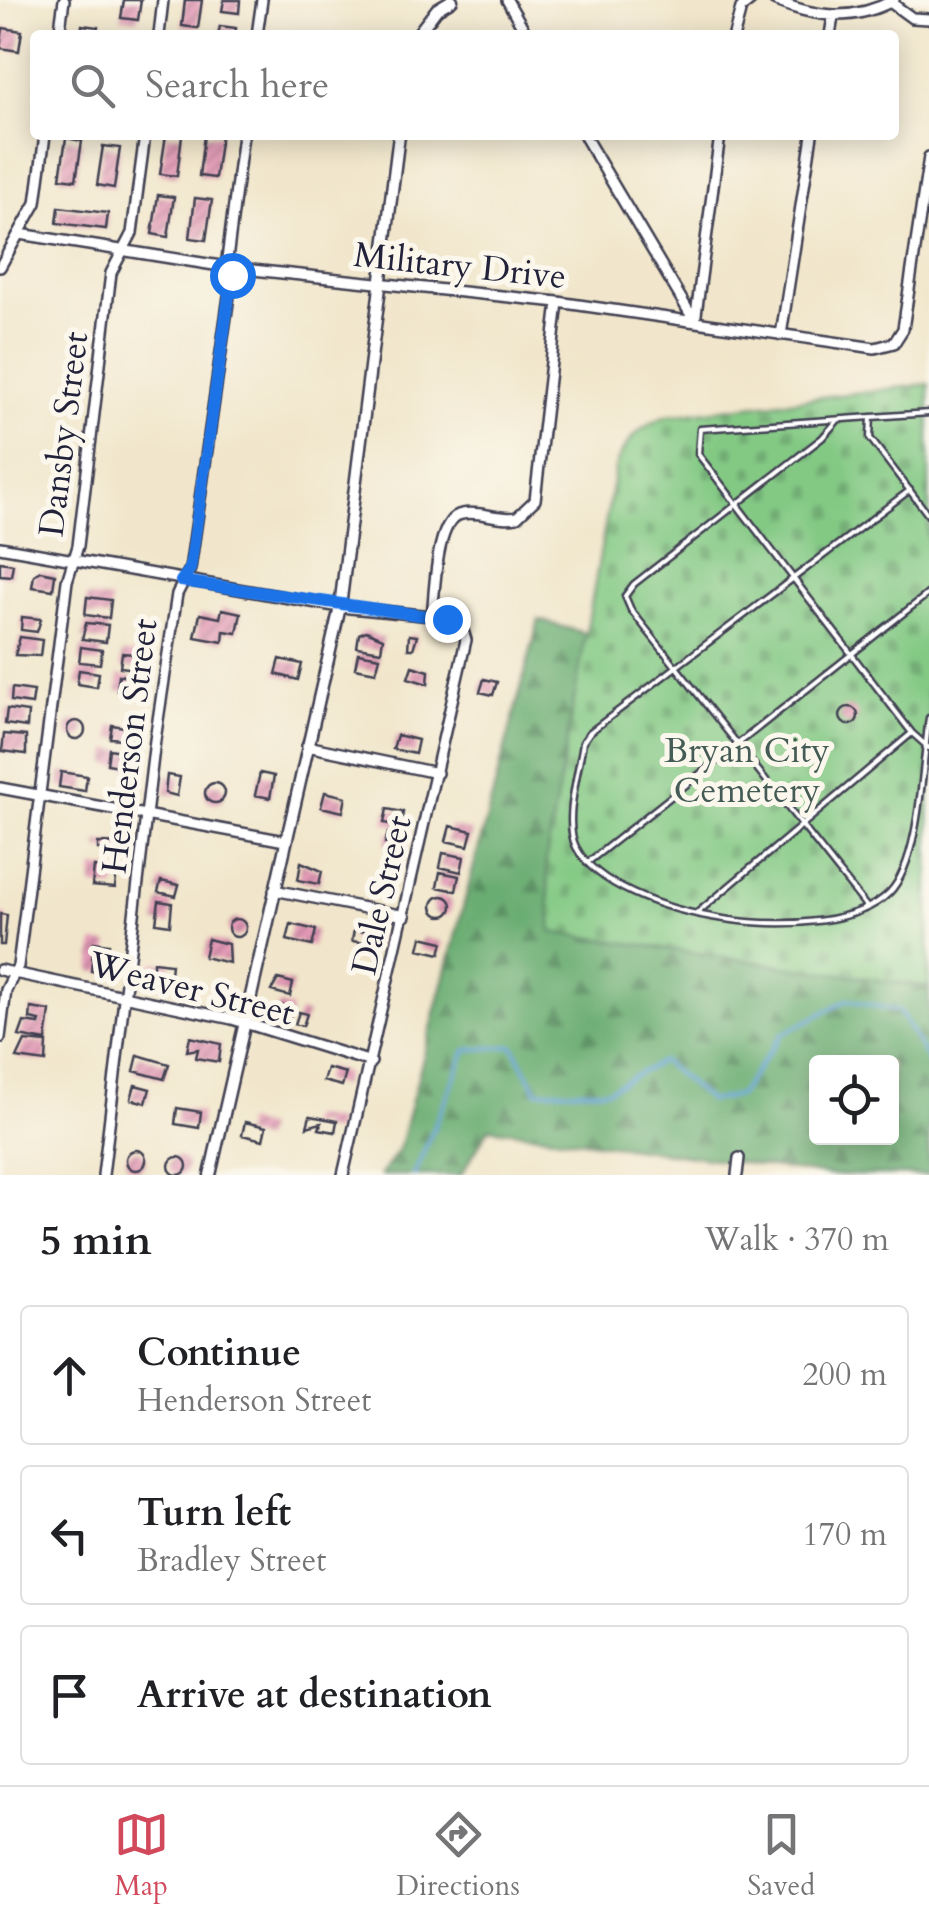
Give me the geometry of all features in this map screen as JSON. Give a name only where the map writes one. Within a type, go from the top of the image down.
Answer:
[{"type":"street","points":[[60,30],[64,0]]},
{"type":"street","points":[[159,30],[163,0]]},
{"type":"street","points":[[258,30],[262,0]]},
{"type":"street","points":[[420,30],[433,5],[452,0]]},
{"type":"street","points":[[507,0],[524,30]]},
{"type":"street","points":[[735,30],[741,8],[751,0]]},
{"type":"street","points":[[774,0],[833,17],[869,12],[892,1],[912,18],[929,20]]},
{"type":"street","points":[[831,30],[833,17]]},
{"type":"street","points":[[0,267],[36,203],[44,140]]},
{"type":"street","name":"Dansby Street","points":[[0,1038],[6,990],[14,975],[42,795],[66,581],[74,561],[112,273],[132,233],[140,140]]},
{"type":"street","name":"Henderson Street","points":[[103,1175],[155,740],[181,581],[190,569],[243,140]]},
{"type":"street","points":[[212,1175],[340,607],[398,140]]},
{"type":"street","points":[[587,140],[695,322]]},
{"type":"street","points":[[695,322],[719,140]]},
{"type":"street","points":[[781,334],[811,140]]},
{"type":"street","points":[[924,226],[929,158]]},
{"type":"street","name":"Military Drive","points":[[20,234],[230,268],[558,302],[875,348],[894,343],[903,329],[924,226]]},
{"type":"street","points":[[0,547],[340,607],[432,616],[442,536],[449,520],[461,514],[517,517],[535,500],[558,302]]},
{"type":"street","name":"Dale Street","points":[[343,1175],[466,640],[462,626],[432,616]]},
{"type":"street","points":[[306,746],[436,773]]},
{"type":"street","points":[[0,788],[149,812],[285,842]]},
{"type":"street","points":[[274,890],[405,916]]},
{"type":"street","name":"Weaver Street","points":[[0,970],[244,1025],[372,1062]]},
{"type":"street","points":[[737,1175],[738,1158]]},
{"type":"lane","points":[[927,747],[734,506],[698,454],[700,429],[929,413]]},
{"type":"lane","points":[[872,417],[870,438],[929,516]]},
{"type":"lane","points":[[838,420],[822,438],[634,584],[626,596],[631,610],[866,906]]},
{"type":"lane","points":[[910,490],[590,732],[583,742],[571,833],[587,863],[621,890],[697,912],[798,925],[842,918],[888,894],[907,868],[929,718]]},
{"type":"lane","points":[[587,863],[929,593]]},
{"type":"lane","points":[[697,912],[912,733]]},
{"type":"green space","name":"Bryan City Cemetery","points":[[929,384],[929,987],[552,932],[546,859],[616,464],[625,447],[636,434],[667,416]]},
{"type":"green space","points":[[539,620],[587,634],[575,698],[552,932],[929,987],[929,1175],[830,1175],[489,1128],[461,1175],[380,1175],[399,1149]]},
{"type":"building","points":[[124,0],[141,0],[138,20],[121,18]]},
{"type":"building","points":[[185,0],[202,0],[198,28],[182,26]]},
{"type":"building","points":[[224,0],[240,0],[239,13],[222,11]]},
{"type":"building","points":[[82,25],[98,27],[98,30],[82,30]]},
{"type":"building","points":[[3,28],[22,31],[19,51],[0,48]]},
{"type":"building","points":[[66,140],[82,141],[76,180],[60,178]]},
{"type":"building","points":[[165,140],[181,140],[177,176],[160,174]]},
{"type":"building","points":[[203,140],[220,140],[215,178],[199,176]]},
{"type":"building","points":[[103,146],[120,148],[114,188],[97,185]]},
{"type":"building","points":[[158,195],[174,197],[168,237],[152,234]]},
{"type":"building","points":[[195,198],[212,200],[206,240],[190,238]]},
{"type":"building","points":[[59,207],[108,213],[106,229],[57,223]]},
{"type":"building","points":[[0,562],[13,564],[11,576],[0,575]]},
{"type":"building","points":[[40,571],[55,574],[53,590],[32,587],[34,575]]},
{"type":"building","points":[[87,597],[111,600],[109,618],[85,615]]},
{"type":"building","points":[[222,609],[241,613],[237,633],[224,631],[223,642],[195,637],[200,614],[220,618]]},
{"type":"building","points":[[22,617],[41,619],[37,632],[21,630]]},
{"type":"building","points":[[86,623],[108,625],[106,642],[82,639]]},
{"type":"building","points":[[366,631],[383,638],[381,651],[357,647],[359,634]]},
{"type":"building","points":[[409,635],[417,636],[413,649],[408,649]]},
{"type":"building","points":[[20,637],[42,640],[40,656],[15,655]]},
{"type":"building","points":[[81,647],[102,650],[100,664],[79,662]]},
{"type":"building","points":[[122,653],[146,655],[144,670],[120,667]]},
{"type":"building","points":[[358,653],[380,657],[376,672],[355,668]]},
{"type":"building","points":[[280,659],[302,664],[298,680],[276,674]]},
{"type":"building","points":[[412,666],[429,671],[428,684],[408,678]]},
{"type":"building","points":[[79,670],[99,673],[97,687],[77,684]]},
{"type":"building","points":[[119,675],[143,680],[139,694],[117,691]]},
{"type":"building","points":[[484,679],[497,682],[493,695],[480,692]]},
{"type":"building","points":[[12,688],[34,691],[32,704],[11,701]]},
{"type":"building","points":[[849,707],[858,716],[849,725],[840,716]]},
{"type":"building","points":[[7,709],[28,712],[27,727],[5,724]]},
{"type":"building","points":[[76,721],[83,723],[83,737],[76,739],[69,737],[67,730],[69,723]]},
{"type":"building","points":[[112,725],[137,729],[136,740],[110,738]]},
{"type":"building","points":[[4,734],[26,736],[26,754],[2,751]]},
{"type":"building","points":[[397,735],[418,740],[415,754],[393,749]]},
{"type":"building","points":[[109,749],[135,753],[132,768],[107,764]]},
{"type":"building","points":[[61,772],[87,776],[85,791],[59,787]]},
{"type":"building","points":[[260,773],[274,776],[270,798],[255,795]]},
{"type":"building","points":[[167,775],[180,777],[177,796],[165,793]]},
{"type":"building","points":[[215,783],[225,793],[215,803],[205,793]]},
{"type":"building","points":[[325,792],[346,797],[343,812],[321,807]]},
{"type":"building","points":[[387,809],[403,812],[401,826],[384,823]]},
{"type":"building","points":[[450,826],[472,831],[468,846],[446,841]]},
{"type":"building","points":[[388,833],[405,837],[402,848],[385,843]]},
{"type":"building","points":[[98,843],[126,844],[125,851],[98,849]]},
{"type":"building","points":[[443,853],[464,857],[461,872],[440,867]]},
{"type":"building","points":[[301,862],[322,871],[319,884],[298,880]]},
{"type":"building","points":[[94,867],[117,870],[115,888],[92,886]]},
{"type":"building","points":[[440,872],[459,876],[456,891],[437,887]]},
{"type":"building","points":[[161,881],[179,885],[176,896],[158,892]]},
{"type":"building","points":[[442,896],[452,906],[442,916],[432,906]]},
{"type":"building","points":[[159,901],[172,903],[170,925],[156,923]]},
{"type":"building","points":[[0,914],[7,915],[4,945],[0,945]]},
{"type":"building","points":[[237,919],[246,928],[237,937],[228,928]]},
{"type":"building","points":[[291,924],[316,930],[312,946],[287,940]]},
{"type":"building","points":[[354,930],[379,934],[377,945],[352,941]]},
{"type":"building","points":[[422,937],[443,942],[440,954],[419,949]]},
{"type":"building","points":[[208,939],[228,944],[229,963],[204,957]]},
{"type":"building","points":[[94,942],[109,944],[106,973],[91,971]]},
{"type":"building","points":[[153,962],[171,964],[169,985],[153,983]]},
{"type":"building","points":[[278,979],[293,983],[290,996],[271,991]]},
{"type":"building","points":[[279,1005],[292,1008],[289,1021],[273,1017]]},
{"type":"building","points":[[31,1008],[50,1011],[46,1041],[19,1036],[24,1022],[39,1024],[40,1021],[30,1019]]},
{"type":"building","points":[[299,1012],[307,1014],[303,1026],[295,1024]]},
{"type":"building","points":[[190,1037],[221,1044],[219,1062],[196,1058],[198,1049],[187,1051]]},
{"type":"building","points":[[25,1041],[47,1043],[46,1062],[17,1058]]},
{"type":"building","points":[[138,1055],[169,1064],[164,1079],[134,1071]]},
{"type":"building","points":[[327,1068],[346,1073],[342,1086],[323,1081]]},
{"type":"building","points":[[135,1085],[150,1089],[146,1103],[131,1099]]},
{"type":"building","points":[[177,1108],[201,1112],[199,1128],[175,1124]]},
{"type":"building","points":[[310,1116],[337,1121],[335,1132],[319,1129],[321,1123],[307,1127]]},
{"type":"building","points":[[245,1122],[266,1127],[263,1140],[242,1135]]},
{"type":"building","points":[[136,1150],[146,1160],[136,1170],[126,1160]]},
{"type":"building","points":[[178,1157],[185,1159],[185,1173],[178,1175],[171,1173],[169,1166],[171,1159]]},
{"type":"waterway","points":[[414,1175],[466,1050],[513,1046],[537,1091],[608,1090],[662,1061],[710,1101],[739,1095],[782,1034],[848,1000],[899,1011],[929,1062]]},
{"type":"route","points":[[232,275],[190,569],[181,581],[340,607],[447,619]]}]
